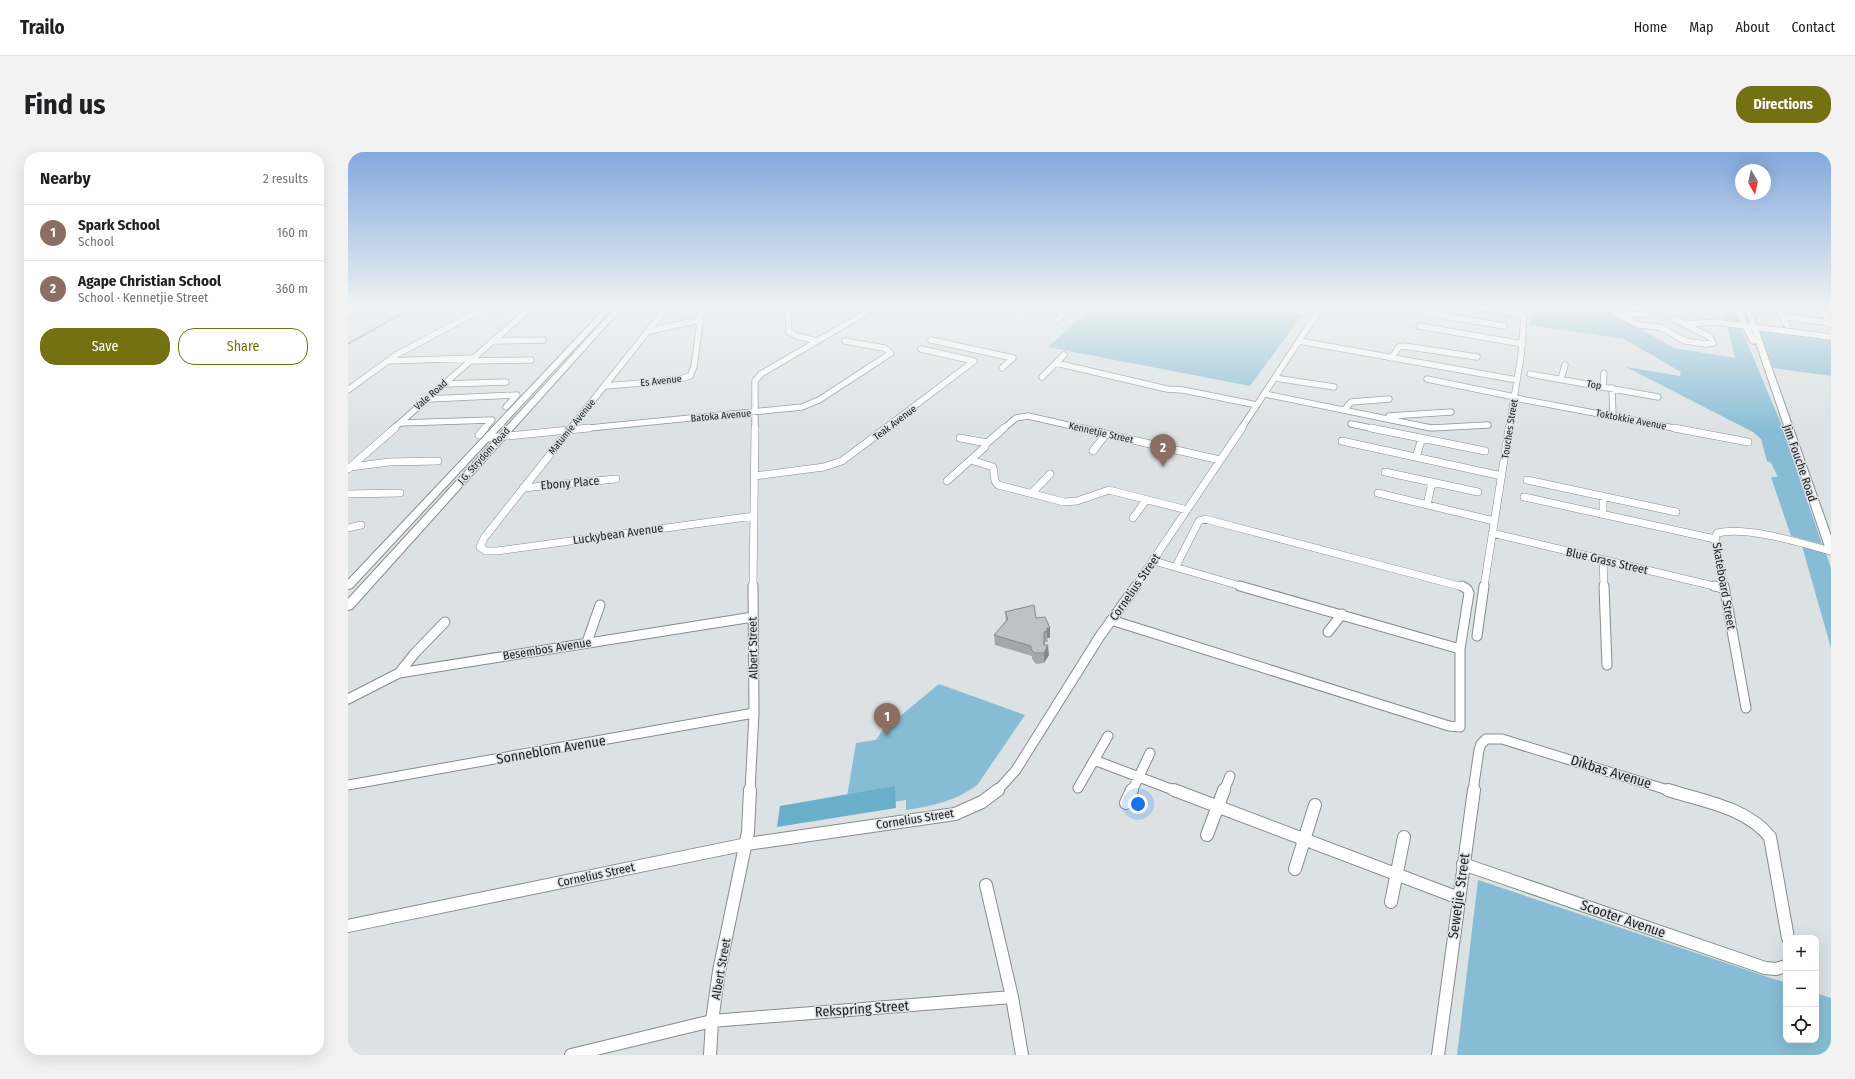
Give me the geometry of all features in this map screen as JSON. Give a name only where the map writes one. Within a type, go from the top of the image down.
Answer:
[{"type":"street","points":[[348,390],[386,362],[411,348]]},
{"type":"street","name":"Vale Road","points":[[349,468],[485,348]]},
{"type":"street","name":"J.G. Strydom Road","points":[[348,586],[483,437],[570,348]]},
{"type":"street","name":"J.G. Strydom Road","points":[[348,606],[583,348]]},
{"type":"street","name":"Matumie Avenue","points":[[483,549],[480,547],[482,541],[635,348]]},
{"type":"street","name":"Es Avenue","points":[[605,386],[677,380],[690,376],[694,367],[696,348]]},
{"type":"street","name":"Albert Street","points":[[710,1055],[712,1021],[719,972],[747,844],[754,713],[753,617],[755,381],[758,377],[774,366],[805,348]]},
{"type":"street","name":"Batoka Avenue","points":[[483,437],[502,437],[791,409],[811,404],[891,353],[884,348]]},
{"type":"street","points":[[949,355],[957,348]]},
{"type":"street","points":[[969,348],[1013,358],[1002,368]]},
{"type":"street","name":"Cornelius Street","points":[[348,926],[747,844],[954,814],[985,802],[1003,786],[1016,770],[1111,620],[1154,561],[1294,348]]},
{"type":"street","points":[[1338,348],[1517,380]]},
{"type":"street","points":[[1391,358],[1398,348]]},
{"type":"street","points":[[1418,348],[1477,357]]},
{"type":"street","name":"Touches Street","points":[[1492,533],[1522,348]]},
{"type":"street","name":"Jim Fouche Road","points":[[1756,348],[1770,377]]},
{"type":"street","name":"Jim Fouche Road","points":[[1760,348],[1831,550]]},
{"type":"street","name":"Teak Avenue","points":[[754,476],[824,466],[847,459],[974,361],[921,349]]},
{"type":"street","points":[[1042,377],[1064,355]]},
{"type":"street","points":[[386,362],[531,360]]},
{"type":"street","points":[[1056,363],[1166,389],[1183,390],[1257,405]]},
{"type":"street","points":[[1561,380],[1565,365]]},
{"type":"street","points":[[1603,387],[1604,373]]},
{"type":"street","name":"Top","points":[[1530,374],[1658,397]]},
{"type":"street","points":[[1275,378],[1334,387]]},
{"type":"street","name":"Toktokkie Avenue","points":[[1427,379],[1515,398],[1748,442]]},
{"type":"street","points":[[445,384],[506,382]]},
{"type":"street","points":[[1612,388],[1613,416]]},
{"type":"street","points":[[1265,394],[1436,428],[1488,425]]},
{"type":"street","points":[[428,399],[517,395],[506,407]]},
{"type":"street","points":[[1344,410],[1351,402],[1389,398]]},
{"type":"street","points":[[1380,417],[1451,412]]},
{"type":"street","name":"Kennetjie Street","points":[[960,438],[987,442],[1016,418],[1028,416],[1220,460]]},
{"type":"street","points":[[400,423],[492,420],[483,437]]},
{"type":"street","points":[[1351,424],[1485,451]]},
{"type":"street","points":[[1093,451],[1106,434]]},
{"type":"street","points":[[1416,457],[1422,438]]},
{"type":"street","points":[[1342,441],[1502,476]]},
{"type":"street","points":[[947,481],[985,448]]},
{"type":"street","points":[[970,460],[993,467],[995,481],[998,485],[1064,502],[1077,501],[1108,490],[1187,510]]},
{"type":"street","points":[[349,468],[389,462],[438,461]]},
{"type":"street","points":[[1385,472],[1478,492]]},
{"type":"street","points":[[1032,493],[1050,474]]},
{"type":"street","name":"Ebony Place","points":[[523,488],[616,479]]},
{"type":"street","points":[[1527,480],[1676,512]]},
{"type":"street","points":[[1427,505],[1432,482]]},
{"type":"street","points":[[348,494],[400,493]]},
{"type":"street","points":[[1378,493],[1494,521]]},
{"type":"street","points":[[1603,496],[1603,514]]},
{"type":"street","points":[[1524,497],[1715,539]]},
{"type":"street","points":[[1133,518],[1146,500]]},
{"type":"street","name":"Luckybean Avenue","points":[[483,549],[497,551],[754,516]]},
{"type":"street","points":[[1111,620],[1456,728],[1461,725],[1460,648],[1469,593],[1468,589],[1460,585],[1205,519],[1199,521],[1176,566]]},
{"type":"street","points":[[348,528],[361,525]]},
{"type":"street","name":"Skateboard Street","points":[[1746,708],[1715,539],[1718,532],[1728,530],[1796,541],[1831,550]]},
{"type":"street","points":[[1477,636],[1492,533]]},
{"type":"street","name":"Blue Grass Street","points":[[1492,533],[1723,588]]},
{"type":"street","points":[[1603,560],[1607,665]]},
{"type":"street","points":[[1154,561],[1176,566],[1460,648]]},
{"type":"street","points":[[587,642],[600,605]]},
{"type":"street","points":[[1328,632],[1342,614]]},
{"type":"street","name":"Besembos Avenue","points":[[348,700],[384,679],[399,673],[587,642],[753,617]]},
{"type":"street","points":[[399,673],[415,653],[445,622]]},
{"type":"street","name":"Sonneblom Avenue","points":[[348,785],[754,713]]},
{"type":"street","points":[[1078,788],[1108,736]]},
{"type":"street","name":"Dikbas Avenue","points":[[1486,739],[1502,739],[1735,811],[1750,817],[1759,824],[1770,837],[1787,935]]},
{"type":"street","name":"Sewetjie Street","points":[[1438,1055],[1479,750],[1481,744],[1486,739]]},
{"type":"street","points":[[1126,803],[1150,753]]},
{"type":"street","points":[[1094,760],[1459,898]]},
{"type":"street","points":[[1207,835],[1230,776]]},
{"type":"street","points":[[1295,869],[1315,805]]},
{"type":"street","points":[[1391,902],[1404,837]]},
{"type":"street","name":"Scooter Avenue","points":[[1463,864],[1765,968],[1776,970],[1783,968]]},
{"type":"street","points":[[986,885],[1012,997],[1022,1055]]},
{"type":"street","name":"Rekspring Street","points":[[571,1055],[712,1021],[1012,997]]},
{"type":"shaded area","points":[[1054,348],[1278,348],[1250,386]]},
{"type":"shaded area","points":[[1640,348],[1675,348],[1735,358],[1733,348],[1749,348],[1780,421],[1822,544],[1791,536],[1771,477],[1778,477],[1771,463],[1767,461],[1761,439],[1753,432],[1626,367],[1680,376],[1681,372]]},
{"type":"shaded area","points":[[1766,348],[1831,348],[1831,376],[1773,368]]},
{"type":"shaded area","points":[[1802,546],[1826,553],[1831,568],[1831,648]]},
{"type":"shaded area","points":[[939,684],[1025,715],[978,784],[962,795],[944,802],[906,810],[906,800],[845,809],[856,743],[876,740],[891,717],[899,717]]},
{"type":"shaded area","points":[[895,786],[896,808],[777,827],[780,806]]},
{"type":"shaded area","points":[[1478,880],[1783,982],[1783,1043],[1819,1043],[1819,994],[1831,998],[1831,1055],[1457,1055]]},
{"type":"building","points":[[1034,605],[1036,618],[1045,617],[1050,628],[1047,628],[1047,631],[1044,632],[1044,645],[1048,645],[1044,653],[1035,653],[1031,649],[1031,646],[994,635],[1008,619],[1005,612]]},
{"type":"place","name":"Agape Christian School","points":[[1163,467]]},
{"type":"place","name":"Spark School","points":[[887,736]]}]
